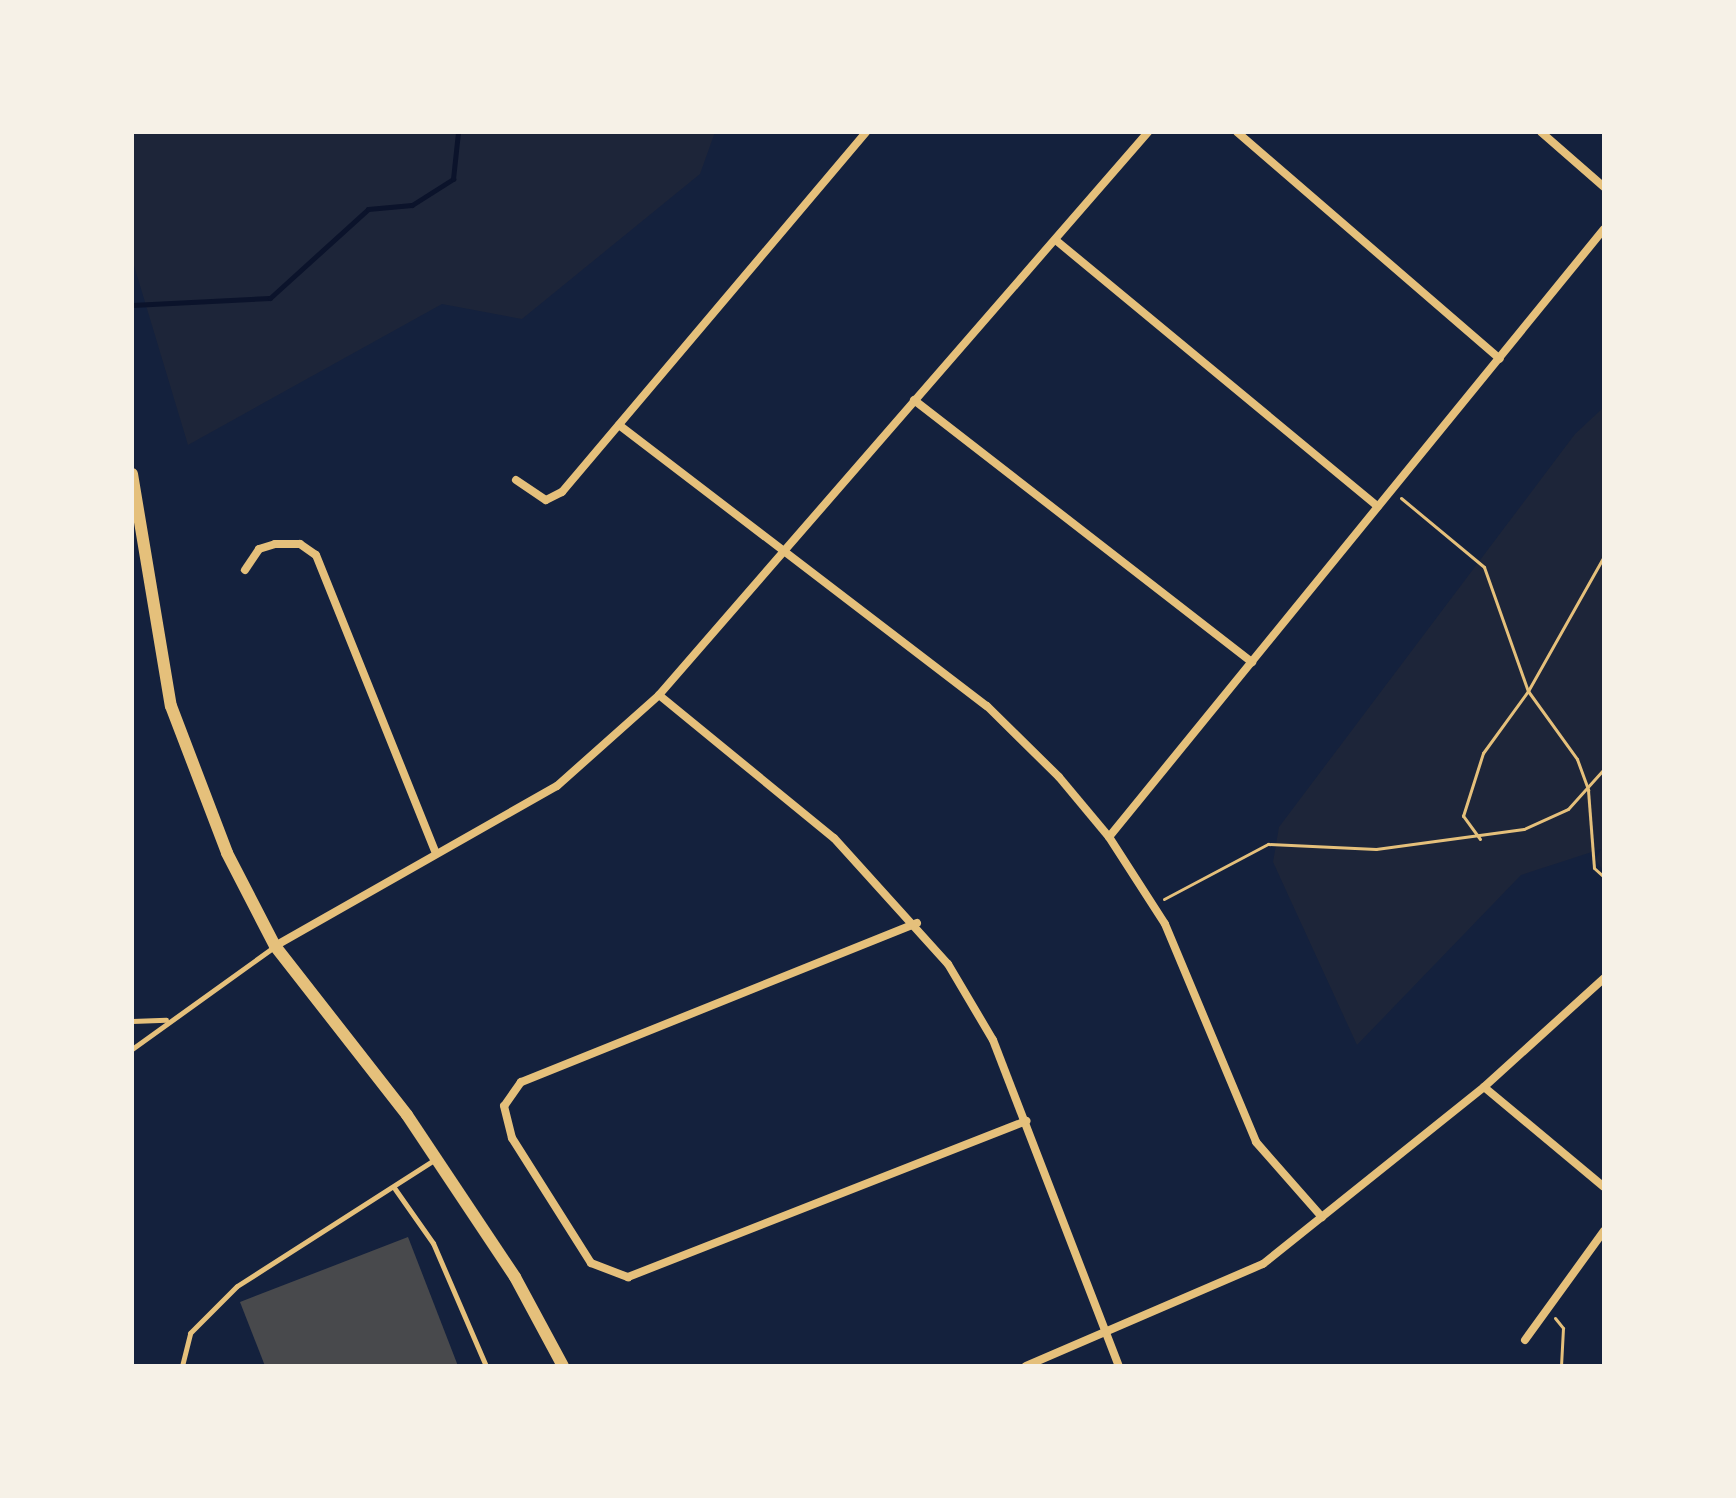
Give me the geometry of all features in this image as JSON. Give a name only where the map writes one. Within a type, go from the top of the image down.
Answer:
[{"type":"street","points":[[516,480],[538,497],[556,497],[866,132]]},
{"type":"street","points":[[275,946],[435,851],[557,786],[659,695],[785,554],[914,400],[1058,242],[1148,132]]},
{"type":"street","points":[[1237,132],[1500,359]]},
{"type":"street","points":[[1541,132],[1604,187]]},
{"type":"street","points":[[1109,837],[1604,229]]},
{"type":"street","points":[[1058,242],[1378,507]]},
{"type":"street","points":[[914,400],[1252,662]]},
{"type":"street","points":[[619,425],[987,706],[1109,837],[1153,905],[1256,1142],[1322,1217]]},
{"type":"street","points":[[132,474],[171,706],[227,853],[275,946],[436,1159],[563,1366]]},
{"type":"street","points":[[245,570],[259,549],[275,544],[300,544],[316,555],[435,851]]},
{"type":"street","points":[[659,695],[834,838],[917,923],[975,1005],[1027,1121],[1119,1366]]},
{"type":"street","points":[[917,923],[521,1082],[504,1106],[512,1138],[591,1263],[628,1277],[1027,1121]]},
{"type":"street","points":[[1026,1366],[1108,1334],[1263,1264],[1484,1087],[1604,978]]},
{"type":"street","points":[[1484,1087],[1604,1187]]},
{"type":"street","points":[[1525,1340],[1546,1306],[1604,1231]]},
{"type":"lane","points":[[132,1049],[167,1020],[275,946]]},
{"type":"lane","points":[[132,1021],[167,1020]]},
{"type":"lane","points":[[182,1366],[190,1333],[237,1286],[395,1189],[436,1159]]},
{"type":"lane","points":[[395,1189],[433,1243],[486,1366]]},
{"type":"path","points":[[1392,491],[1484,567],[1528,691],[1577,759],[1588,790],[1594,868],[1604,877]]},
{"type":"path","points":[[1480,839],[1463,816],[1483,753],[1528,691],[1604,556]]},
{"type":"path","points":[[1153,905],[1268,844],[1376,849],[1438,836],[1480,839],[1524,829],[1588,790],[1604,769]]},
{"type":"path","points":[[1546,1306],[1563,1328],[1561,1366]]},
{"type":"shaded area","points":[[132,132],[715,132],[700,174],[522,319],[442,304],[188,445],[132,259]]},
{"type":"shaded area","points":[[1604,407],[1604,872],[1596,860],[1601,849],[1521,875],[1357,1045],[1273,862],[1279,827],[1575,434]]},
{"type":"building","points":[[408,1237],[458,1366],[265,1366],[240,1302]]},
{"type":"waterway","points":[[132,305],[270,298],[368,209],[412,205],[453,179],[458,132]]}]
